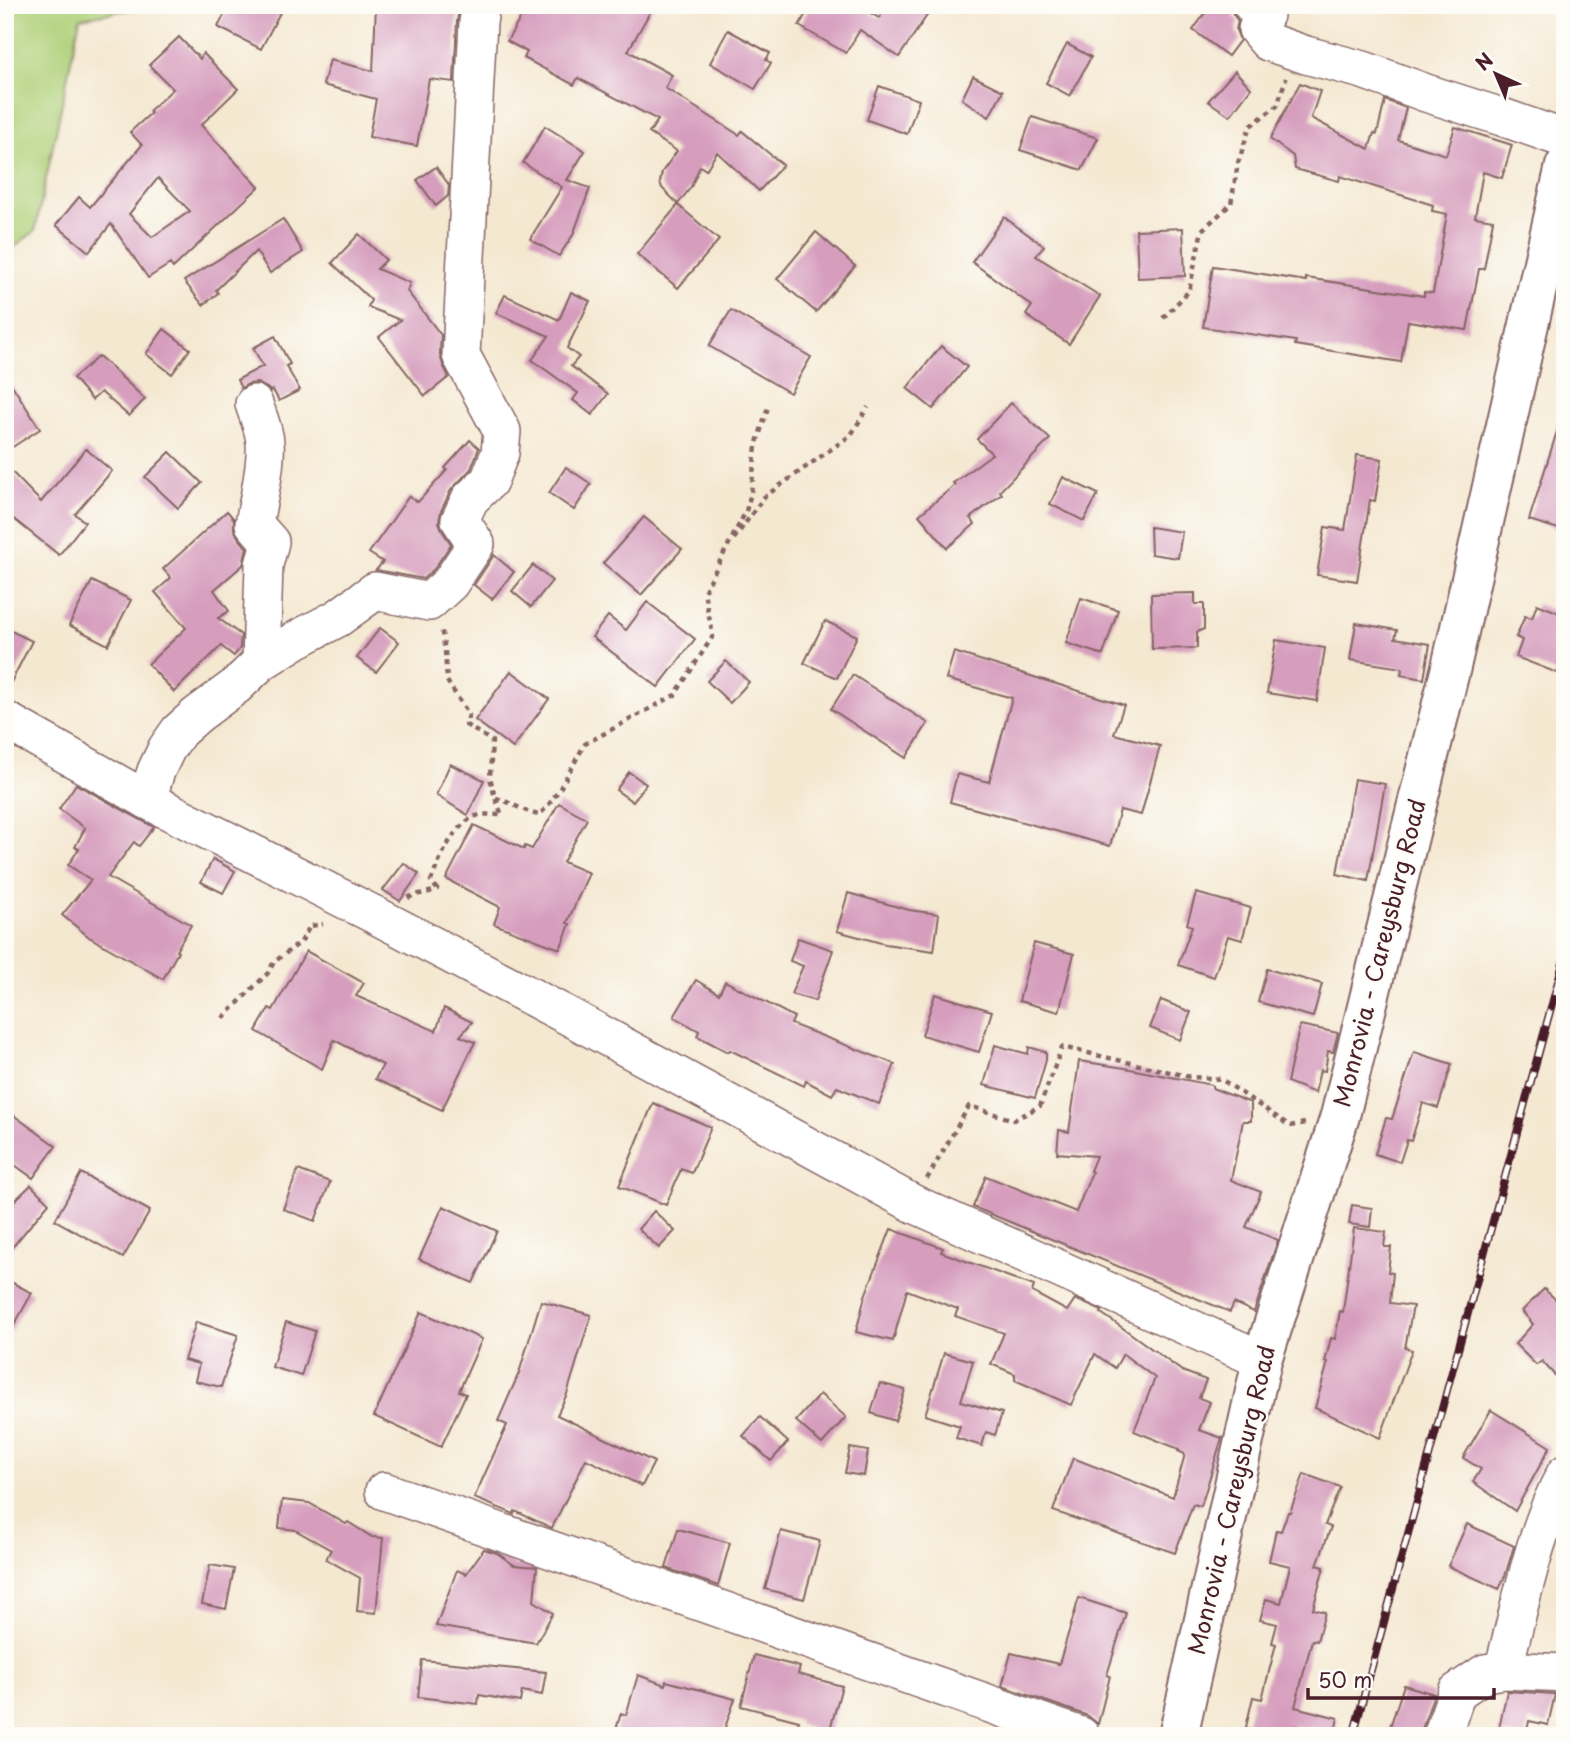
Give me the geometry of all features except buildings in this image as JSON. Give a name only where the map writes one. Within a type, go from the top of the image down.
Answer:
[{"type":"main road","name":"Monrovia - Careysburg Road","points":[[1178,1736],[1262,1360],[1340,1116],[1451,667],[1565,166]]},
{"type":"street","points":[[147,800],[156,771],[179,731],[236,686],[261,662],[338,618],[374,591],[429,602],[450,583],[477,544],[460,520],[470,499],[489,481],[499,453],[502,431],[461,355],[481,5]]},
{"type":"street","points":[[1252,5],[1265,15],[1257,29],[1268,42],[1363,70],[1565,139]]},
{"type":"street","points":[[254,404],[265,442],[254,524],[270,542],[264,565],[261,662]]},
{"type":"street","points":[[5,720],[147,800],[569,1017],[914,1204],[1262,1360]]},
{"type":"street","points":[[1503,1670],[1545,1520],[1565,1474]]},
{"type":"street","points":[[384,1490],[1081,1736]]},
{"type":"street","points":[[1442,1736],[1457,1692],[1485,1673],[1503,1670],[1565,1673]]},
{"type":"path","points":[[1163,318],[1189,291],[1202,230],[1231,204],[1238,163],[1251,126],[1277,106],[1286,77]]},
{"type":"path","points":[[495,797],[539,815],[559,790],[585,744],[675,695],[713,636],[704,592],[746,510],[751,493],[756,446],[768,407]]},
{"type":"path","points":[[726,552],[764,497],[851,435],[868,407]]},
{"type":"path","points":[[223,1018],[268,973],[274,962],[301,942],[310,926],[373,914],[418,893],[437,889],[431,881],[439,859],[461,824],[479,815],[502,816],[490,777],[492,741],[466,725],[469,715],[447,681],[440,621]]},
{"type":"path","points":[[914,1204],[969,1106],[1014,1120],[1040,1106],[1062,1047],[1191,1077],[1221,1079],[1290,1126],[1340,1116]]},
{"type":"green space","points":[[5,5],[157,5],[80,18],[35,231],[5,254]]},
{"type":"railway","points":[[1353,1736],[1565,956]]}]
